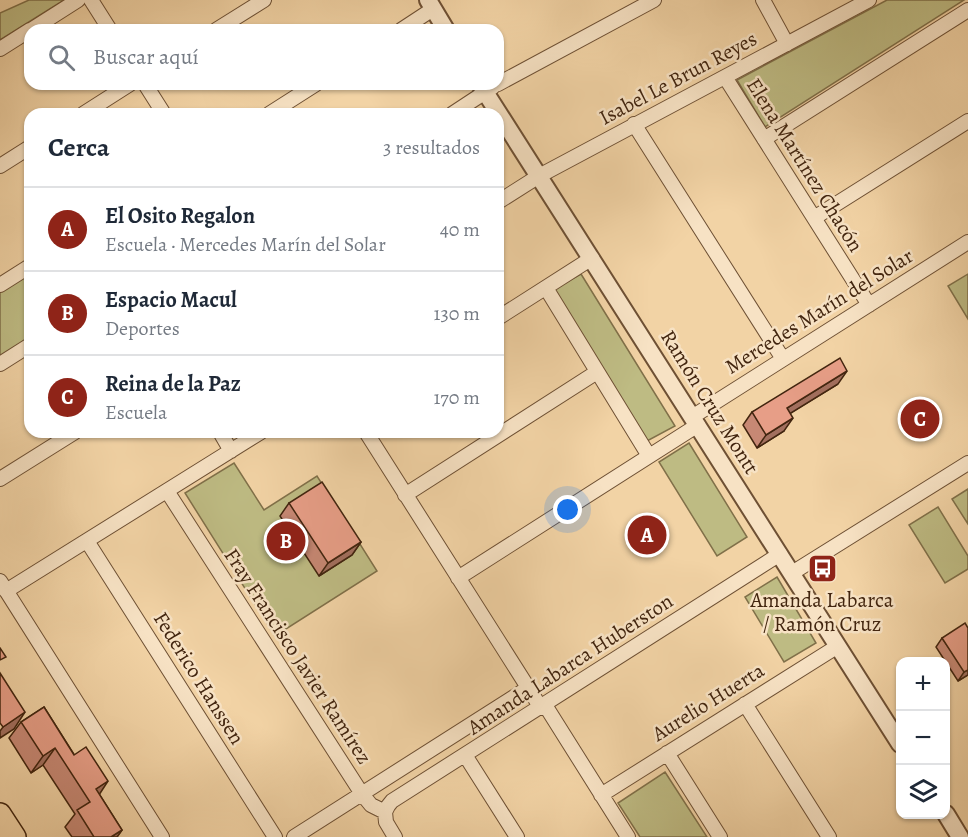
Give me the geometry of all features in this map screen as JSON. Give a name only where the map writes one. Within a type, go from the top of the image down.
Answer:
[{"type":"highway","points":[[0,831],[5,837]]},
{"type":"main road","points":[[0,814],[15,837]]},
{"type":"street","points":[[40,24],[78,0]]},
{"type":"street","points":[[91,0],[106,24]]},
{"type":"street","points":[[226,24],[264,0]]},
{"type":"street","points":[[504,79],[654,0]]},
{"type":"street","points":[[763,0],[787,44]]},
{"type":"street","name":"Isabel Le Brun Reyes","points":[[504,197],[634,124],[869,0]]},
{"type":"street","points":[[408,24],[430,5],[442,24]]},
{"type":"street","points":[[764,139],[968,10]]},
{"type":"street","points":[[0,49],[24,34]]},
{"type":"street","name":"Elena Martínez Chacón","points":[[725,77],[869,305]]},
{"type":"street","points":[[92,108],[121,90]]},
{"type":"street","points":[[149,90],[160,108]]},
{"type":"street","points":[[278,108],[307,90]]},
{"type":"street","points":[[460,108],[485,90]]},
{"type":"street","name":"Ramón Cruz Montt","points":[[492,90],[502,108]]},
{"type":"street","name":"Ramón Cruz Montt","points":[[504,112],[539,176],[896,738]]},
{"type":"street","points":[[814,218],[968,121]]},
{"type":"street","points":[[634,124],[783,359]]},
{"type":"street","points":[[0,166],[24,151]]},
{"type":"street","name":"Mercedes Marín del Solar","points":[[458,578],[649,456],[783,359],[968,242]]},
{"type":"street","points":[[504,314],[592,258]]},
{"type":"street","points":[[0,285],[24,270]]},
{"type":"street","points":[[546,288],[649,456]]},
{"type":"street","points":[[0,364],[24,349]]},
{"type":"street","points":[[504,432],[597,372]]},
{"type":"street","points":[[0,479],[65,438]]},
{"type":"street","points":[[224,438],[231,450]]},
{"type":"street","points":[[162,837],[3,586],[87,541],[251,438]]},
{"type":"street","points":[[370,438],[528,688],[543,706],[628,837]]},
{"type":"street","points":[[405,495],[494,438]]},
{"type":"street","points":[[792,573],[968,463]]},
{"type":"street","name":"Fray Francisco Javier Ramírez","points":[[167,491],[362,794],[371,805],[385,812]]},
{"type":"street","name":"Federico Hanssen","points":[[87,541],[275,837]]},
{"type":"street","name":"Amanda Labarca Huberston","points":[[385,812],[392,801],[780,554]]},
{"type":"street","name":"Aurelio Huerta","points":[[601,795],[838,645]]},
{"type":"street","name":"Amanda Labarca Huberston","points":[[294,837],[528,688]]},
{"type":"street","points":[[744,704],[829,837]]},
{"type":"street","points":[[667,753],[720,837]]},
{"type":"street","points":[[465,755],[517,837]]},
{"type":"street","points":[[385,812],[386,822],[395,837]]},
{"type":"street","points":[[948,819],[960,837]]},
{"type":"shaded area","points":[[29,0],[64,0],[0,40],[0,13]]},
{"type":"shaded area","points":[[887,0],[964,0],[765,127],[737,80]]},
{"type":"shaded area","points":[[24,274],[24,344],[0,358],[0,290]]},
{"type":"shaded area","points":[[581,274],[675,426],[647,441],[552,290]]},
{"type":"shaded area","points":[[968,274],[968,319],[948,286]]},
{"type":"shaded area","points":[[689,443],[747,537],[717,556],[659,462]]},
{"type":"shaded area","points":[[234,463],[264,510],[317,476],[377,571],[275,636],[185,493]]},
{"type":"shaded area","points":[[968,489],[968,524],[952,499]]},
{"type":"shaded area","points":[[938,507],[968,556],[968,569],[945,583],[909,525]]},
{"type":"shaded area","points":[[777,577],[816,643],[784,662],[745,597]]},
{"type":"shaded area","points":[[665,772],[707,837],[640,837],[618,803]]},
{"type":"building","points":[[840,358],[847,371],[787,408],[793,418],[766,435],[752,412]]},
{"type":"building","points":[[322,482],[361,542],[328,563],[289,503]]},
{"type":"building","points":[[965,623],[968,628],[968,670],[964,672],[942,638]]},
{"type":"building","points":[[0,648],[6,657],[0,660]]},
{"type":"building","points":[[0,673],[25,712],[3,727],[0,723]]},
{"type":"building","points":[[44,707],[74,755],[86,747],[108,781],[96,789],[122,830],[111,837],[94,837],[77,810],[90,802],[55,748],[43,756],[21,722]]},
{"type":"place","name":"Reina de la Paz","points":[[920,419]]},
{"type":"place","name":"El Osito Regalon","points":[[647,535]]},
{"type":"place","name":"Espacio Macul","points":[[286,541]]},
{"type":"place","name":"Amanda Labarca / Ramón Cruz","points":[[822,569]]}]
